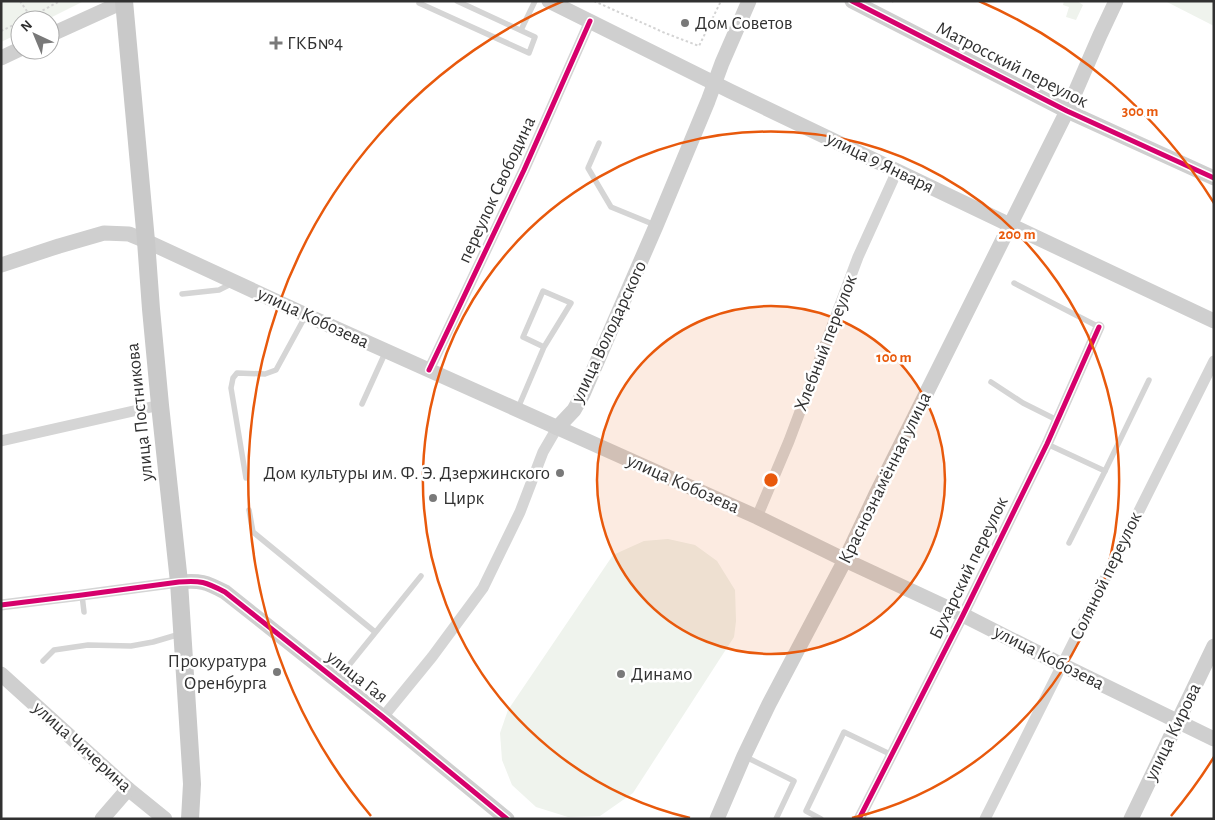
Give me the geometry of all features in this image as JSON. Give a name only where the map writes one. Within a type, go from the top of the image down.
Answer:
[{"type":"main road","points":[[60,30],[124,1]]},
{"type":"main road","name":"улица Постникова","points":[[124,1],[160,405],[179,582],[192,784],[190,819]]},
{"type":"main road","name":"улица 9 Января","points":[[548,1],[897,171],[1214,321]]},
{"type":"main road","name":"улица Володарского","points":[[557,428],[574,410],[583,394],[656,226],[722,63],[750,1]]},
{"type":"main road","name":"Матросский переулок","points":[[852,1],[1066,111],[1214,178]]},
{"type":"main road","name":"Краснознамённая улица","points":[[717,819],[769,704],[846,560],[877,492],[1066,111],[1116,1]]},
{"type":"main road","name":"улица Кобозева","points":[[1,265],[104,233],[130,234],[757,517],[963,615],[1214,739]]},
{"type":"main road","name":"улица Гая","points":[[179,582],[203,581],[225,592],[383,717],[507,819]]},
{"type":"main road","name":"улица Кирова","points":[[1131,819],[1214,646]]},
{"type":"main road","name":"улица Чичерина","points":[[1,674],[128,789],[165,819]]},
{"type":"main road","points":[[102,819],[128,789]]},
{"type":"street","name":"переулок Свободина","points":[[430,370],[524,170],[590,21]]},
{"type":"street","name":"Хлебный переулок","points":[[757,517],[789,441],[858,257],[897,171]]},
{"type":"street","name":"Бухарский переулок","points":[[859,819],[963,615],[1047,444],[1100,327]]},
{"type":"street","name":"Соляной переулок","points":[[985,819],[1214,361]]},
{"type":"street","points":[[1,441],[160,405]]},
{"type":"street","name":"улица Володарского","points":[[383,717],[432,657],[483,588],[520,512],[543,452],[557,428]]},
{"type":"street","points":[[1,604],[179,582]]},
{"type":"lane","points":[[420,1],[529,53],[535,37],[457,1]]},
{"type":"lane","points":[[521,30],[535,1]]},
{"type":"lane","points":[[599,143],[588,168],[611,207],[656,226]]},
{"type":"lane","points":[[182,294],[219,290],[235,282]]},
{"type":"lane","points":[[1014,283],[1100,327]]},
{"type":"lane","points":[[517,410],[544,347],[571,303],[543,292],[523,337],[544,347]]},
{"type":"lane","points":[[246,478],[231,388],[233,378],[237,373],[266,374],[276,370],[306,315]]},
{"type":"lane","points":[[362,404],[386,351]]},
{"type":"lane","points":[[1069,544],[1149,380]]},
{"type":"lane","points":[[991,382],[1057,420]]},
{"type":"lane","points":[[1047,444],[1105,471]]},
{"type":"lane","points":[[249,510],[253,532],[375,632]]},
{"type":"lane","points":[[337,680],[422,576]]},
{"type":"lane","points":[[82,595],[84,612]]},
{"type":"lane","points":[[43,661],[54,650],[88,644],[131,646],[153,642],[182,633]]},
{"type":"lane","points":[[821,819],[806,811],[844,732],[892,755]]},
{"type":"lane","points":[[744,756],[794,781],[776,819]]},
{"type":"path","points":[[44,10],[60,1]]},
{"type":"path","points":[[594,1],[699,46],[721,1]]},
{"type":"shaded area","points":[[1,1],[84,1],[60,13],[60,10],[10,10],[10,38],[1,42]]},
{"type":"shaded area","points":[[1064,1],[1077,1],[1083,5],[1076,20],[1066,17],[1069,7],[1063,5]]},
{"type":"shaded area","points":[[1165,1],[1214,1],[1214,26]]},
{"type":"shaded area","name":"Динамо","points":[[668,539],[695,545],[717,561],[735,590],[736,621],[734,637],[633,793],[600,816],[568,817],[536,807],[512,785],[502,760],[500,733],[508,710],[613,555],[644,541]]},
{"type":"cycle path","points":[[852,1],[1067,111],[1214,178]]},
{"type":"cycle path","points":[[429,370],[524,170],[590,21]]},
{"type":"cycle path","points":[[859,819],[963,615],[1047,444],[1099,327]]},
{"type":"cycle path","points":[[1,605],[179,582],[203,582],[213,586],[225,592],[383,717],[507,819]]},
{"type":"place","name":"Дом Советов","points":[[685,23]]},
{"type":"place","name":"ГКБ№4","points":[[276,43]]},
{"type":"place","name":"Дом культуры им. Ф. Э. Дзержинского","points":[[560,473]]},
{"type":"place","name":"Цирк","points":[[433,498]]},
{"type":"place","name":"Прокуратура Оренбурга","points":[[277,672]]},
{"type":"place","name":"Динамо","points":[[621,674]]}]
